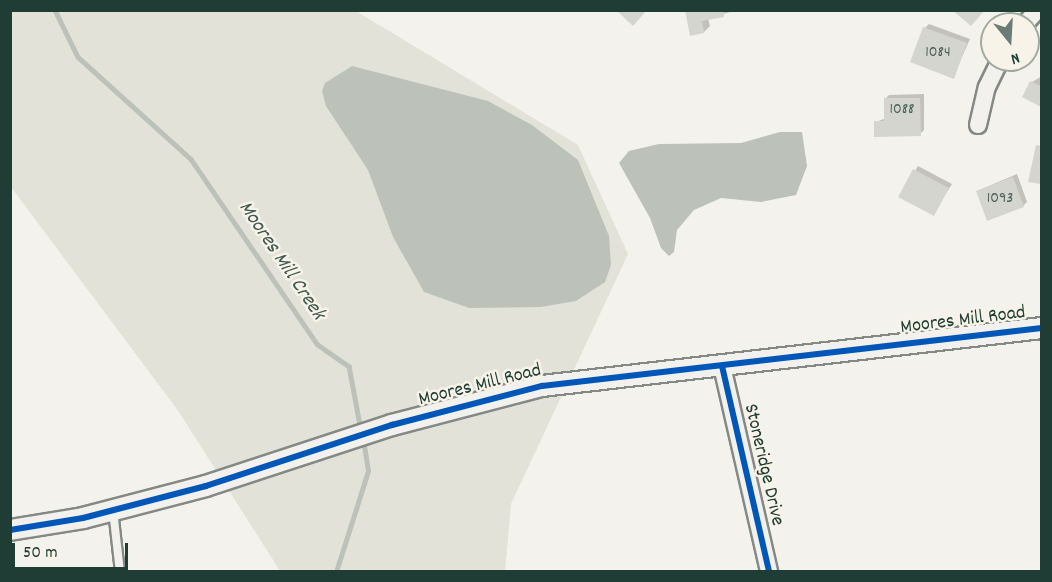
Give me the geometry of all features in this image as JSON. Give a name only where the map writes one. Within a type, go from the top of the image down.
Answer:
[{"type":"street","points":[[978,125],[987,87],[994,72]]},
{"type":"street","name":"Moores Mill Road","points":[[10,530],[113,510],[206,486],[392,425],[542,386],[1041,328]]},
{"type":"street","name":"Stoneridge Drive","points":[[722,366],[769,572]]},
{"type":"lane","points":[[113,510],[120,572]]},
{"type":"shaded area","points":[[11,11],[356,11],[578,145],[628,254],[511,504],[505,571],[280,571],[179,412],[11,187]]},
{"type":"shaded area","points":[[352,66],[488,101],[532,125],[578,160],[609,236],[611,265],[605,282],[576,301],[541,307],[469,308],[424,292],[393,237],[368,170],[326,106],[322,91],[325,83]]},
{"type":"shaded area","points":[[780,132],[802,132],[807,166],[796,195],[761,202],[721,198],[694,210],[677,230],[674,252],[669,256],[661,248],[650,218],[619,163],[629,151],[659,144],[741,143]]},
{"type":"building","points":[[616,10],[647,10],[633,26]]},
{"type":"building","points":[[685,10],[724,10],[724,17],[702,21],[704,33],[690,36]]},
{"type":"building","points":[[952,10],[985,10],[980,12],[980,16],[971,26]]},
{"type":"building","points":[[923,27],[967,43],[954,79],[910,62]]},
{"type":"building","points":[[1030,81],[1041,86],[1041,107],[1022,97]]},
{"type":"building","points":[[884,98],[920,98],[921,136],[874,137],[874,121],[884,121]]},
{"type":"building","points":[[1036,145],[1041,146],[1041,184],[1028,182]]},
{"type":"building","points":[[913,169],[949,188],[934,216],[898,197]]},
{"type":"building","points":[[1013,177],[1024,207],[987,221],[976,191]]},
{"type":"waterway","name":"Moores Mill Creek","points":[[55,10],[78,57],[191,159],[317,344],[349,366],[361,430]]},
{"type":"waterway","name":"Moores Mill Creek","points":[[336,572],[368,471],[363,441]]},
{"type":"cycle path","points":[[10,530],[83,518],[206,486],[392,425],[542,386],[1042,328]]},
{"type":"cycle path","points":[[722,366],[769,572]]}]
